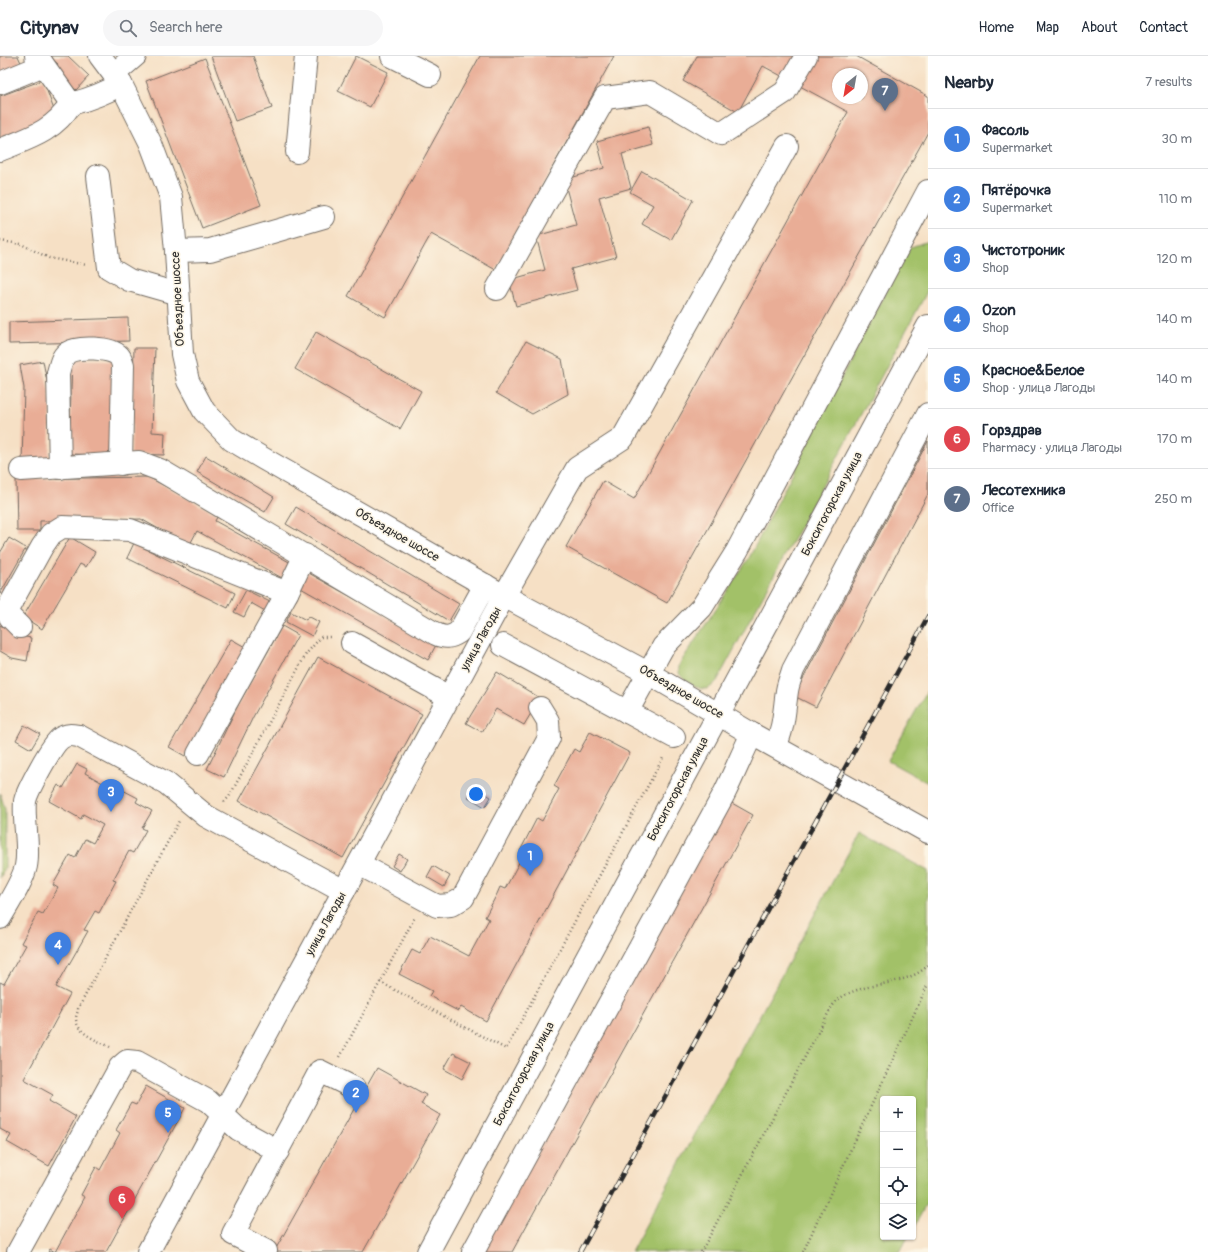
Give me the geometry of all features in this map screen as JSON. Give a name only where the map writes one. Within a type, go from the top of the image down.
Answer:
[{"type":"street","name":"Объездное шоссе","points":[[100,56],[117,79],[151,144],[170,197],[176,251],[182,354],[188,381],[204,412],[232,440],[504,596],[648,673],[719,713],[752,734],[928,832]]},
{"type":"street","points":[[0,150],[46,130],[65,114],[71,104],[106,93],[135,56]]},
{"type":"street","points":[[297,152],[306,56]]},
{"type":"street","points":[[392,56],[430,75]]},
{"type":"street","points":[[498,289],[605,98],[650,92],[721,134],[785,92],[806,56]]},
{"type":"street","points":[[0,82],[34,69],[39,59],[71,104]]},
{"type":"street","name":"улица Лагоды","points":[[148,1252],[504,596],[577,468],[623,438],[787,146]]},
{"type":"street","points":[[98,176],[109,268],[129,280],[178,294]]},
{"type":"street","points":[[627,712],[663,647],[702,607],[737,552],[928,191]]},
{"type":"street","points":[[176,251],[210,250],[324,217]]},
{"type":"street","name":"Бокситогорская улица","points":[[428,1252],[928,326]]},
{"type":"street","points":[[60,468],[58,373],[61,362],[66,354],[75,350],[102,349],[113,352],[120,357],[123,365],[121,464]]},
{"type":"street","points":[[775,746],[783,726],[787,690],[793,670],[928,414]]},
{"type":"street","points":[[21,470],[139,462],[160,470],[436,634],[445,637],[452,636],[459,632],[485,585]]},
{"type":"street","points":[[20,627],[10,618],[7,610],[42,547],[51,534],[62,528],[130,530],[287,593]]},
{"type":"street","points":[[198,754],[287,593],[305,555]]},
{"type":"street","points":[[352,643],[449,697]]},
{"type":"street","points":[[503,645],[674,738]]},
{"type":"street","points":[[359,864],[436,906],[450,905],[463,898],[549,738],[548,721],[540,708]]},
{"type":"street","points":[[0,918],[25,868],[27,857],[25,812],[26,799],[30,787],[60,738],[70,734],[79,736],[166,783],[206,816],[344,891]]},
{"type":"street","points":[[473,1252],[724,794],[752,734]]},
{"type":"street","points":[[18,1252],[120,1067],[127,1061],[137,1062],[208,1101],[238,1129],[278,1150]]},
{"type":"street","points":[[266,1251],[233,1234],[320,1071],[354,1088]]},
{"type":"path","points":[[0,241],[21,244],[49,258],[109,268]]},
{"type":"path","points":[[206,816],[229,797],[306,654],[321,637],[332,637],[352,643]]},
{"type":"path","points":[[380,982],[506,1049],[663,758]]},
{"type":"path","points":[[127,1061],[122,1054],[87,1035],[80,1028],[76,1020],[78,1009],[189,802]]},
{"type":"path","points":[[330,1076],[424,899]]},
{"type":"path","points":[[701,1252],[831,1008],[839,999],[849,993],[910,976],[920,972],[928,964]]},
{"type":"path","points":[[803,1252],[928,984]]},
{"type":"green space","points":[[928,241],[928,290],[717,681],[706,689],[701,689],[692,685],[680,675],[679,665],[749,558],[908,248]]},
{"type":"green space","points":[[928,689],[928,783],[888,761]]},
{"type":"green space","points":[[0,793],[5,809],[5,868],[0,878]]},
{"type":"green space","points":[[859,833],[928,871],[928,1201],[916,1223],[916,1096],[880,1096],[880,1240],[906,1240],[900,1252],[631,1252]]},
{"type":"building","points":[[0,56],[18,56],[22,65],[0,73]]},
{"type":"building","points":[[49,56],[68,56],[89,76],[76,90],[54,69],[58,64]]},
{"type":"building","points":[[211,56],[253,56],[272,108],[235,121]]},
{"type":"building","points":[[356,56],[388,72],[370,107],[338,91]]},
{"type":"building","points":[[480,56],[614,56],[496,270],[431,234],[385,317],[348,296]]},
{"type":"building","points":[[697,56],[856,56],[928,96],[928,132],[667,603],[566,547],[603,481],[634,499],[848,112],[833,104],[868,104],[868,68],[832,68],[832,103],[763,66],[738,112],[683,81]]},
{"type":"building","points":[[205,58],[261,205],[202,228],[146,81]]},
{"type":"building","points":[[43,80],[57,118],[0,138],[0,96]]},
{"type":"building","points":[[648,127],[653,145],[622,154],[631,188],[599,197],[616,257],[571,269],[577,290],[516,306],[509,280],[545,270],[536,236],[576,225],[564,180],[604,168],[597,141]]},
{"type":"building","points":[[642,171],[693,200],[671,240],[642,224],[653,205],[630,192]]},
{"type":"building","points":[[128,318],[129,341],[9,344],[9,322]]},
{"type":"building","points":[[316,332],[421,391],[400,429],[295,369]]},
{"type":"building","points":[[526,341],[562,359],[568,394],[532,414],[496,393]]},
{"type":"building","points":[[134,348],[155,348],[152,432],[165,433],[164,455],[131,454]]},
{"type":"building","points":[[72,359],[113,360],[110,455],[69,454]]},
{"type":"building","points":[[43,361],[51,403],[49,463],[22,462],[24,388],[20,365]]},
{"type":"building","points":[[928,441],[928,494],[816,707],[794,696]]},
{"type":"building","points":[[206,456],[274,497],[265,512],[197,472]]},
{"type":"building","points":[[148,477],[218,515],[215,521],[291,563],[282,578],[197,531],[189,546],[141,519],[40,521],[40,531],[17,531],[16,479]]},
{"type":"building","points":[[296,507],[459,604],[449,621],[286,524]]},
{"type":"building","points":[[70,537],[95,552],[86,567],[80,564],[42,629],[23,617]]},
{"type":"building","points":[[9,538],[26,548],[0,594],[0,553]]},
{"type":"building","points":[[134,543],[235,593],[228,608],[127,558]]},
{"type":"building","points":[[307,572],[436,645],[428,660],[299,587]]},
{"type":"building","points":[[246,590],[272,603],[267,612],[251,603],[244,617],[234,612]]},
{"type":"building","points":[[291,612],[306,620],[308,616],[319,622],[312,636],[286,622]]},
{"type":"building","points":[[0,625],[20,636],[31,638],[27,661],[12,658],[0,651]]},
{"type":"building","points":[[282,626],[298,635],[253,717],[224,777],[207,769],[236,709]]},
{"type":"building","points":[[231,639],[247,648],[185,756],[169,747]]},
{"type":"building","points":[[318,657],[422,714],[343,858],[239,801]]},
{"type":"building","points":[[497,672],[540,698],[524,725],[496,709],[482,732],[466,723]]},
{"type":"building","points":[[24,725],[40,734],[31,749],[16,740]]},
{"type":"building","points":[[590,732],[630,753],[486,1021],[461,1007],[458,1011],[429,996],[432,991],[399,974],[412,950],[420,954],[430,936],[469,956],[489,919],[485,917],[500,887],[505,889],[524,853],[520,851],[537,818],[542,821],[559,789],[554,786],[574,749],[579,752]]},
{"type":"building","points":[[77,764],[87,769],[85,773],[115,790],[117,787],[138,798],[136,802],[152,811],[142,828],[146,830],[133,853],[129,851],[113,880],[116,881],[99,913],[95,911],[84,930],[88,931],[56,987],[70,994],[24,1079],[53,1095],[49,1101],[76,1117],[49,1166],[7,1142],[11,1135],[0,1129],[0,982],[4,984],[26,945],[21,943],[38,912],[43,914],[58,888],[53,885],[70,855],[75,858],[85,839],[93,843],[103,825],[83,814],[81,819],[49,801],[58,785],[63,788]]},
{"type":"building","points":[[474,787],[491,797],[485,807],[468,797]]},
{"type":"building","points":[[730,802],[753,815],[512,1252],[482,1252]]},
{"type":"building","points":[[399,854],[407,859],[400,871],[392,866]]},
{"type":"building","points":[[433,866],[450,876],[444,887],[427,877]]},
{"type":"building","points":[[453,1053],[471,1062],[462,1079],[444,1069]]},
{"type":"building","points":[[377,1068],[426,1095],[421,1104],[440,1115],[363,1252],[274,1252]]},
{"type":"building","points":[[146,1086],[185,1108],[106,1252],[55,1252],[85,1197],[81,1195],[96,1167],[100,1170],[120,1133],[116,1130],[131,1103],[136,1105]]},
{"type":"building","points":[[50,1249],[55,1252],[48,1252]]},
{"type":"railway","points":[[580,1252],[928,616]]},
{"type":"place","name":"Лесотехника","points":[[885,111]]},
{"type":"place","name":"Чистотроник","points":[[111,812]]},
{"type":"place","name":"Фасоль","points":[[530,876]]},
{"type":"place","name":"Ozon","points":[[58,965]]},
{"type":"place","name":"Пятёрочка","points":[[356,1113]]},
{"type":"place","name":"Красное&Белое","points":[[168,1133]]},
{"type":"place","name":"Горздрав","points":[[122,1219]]}]
